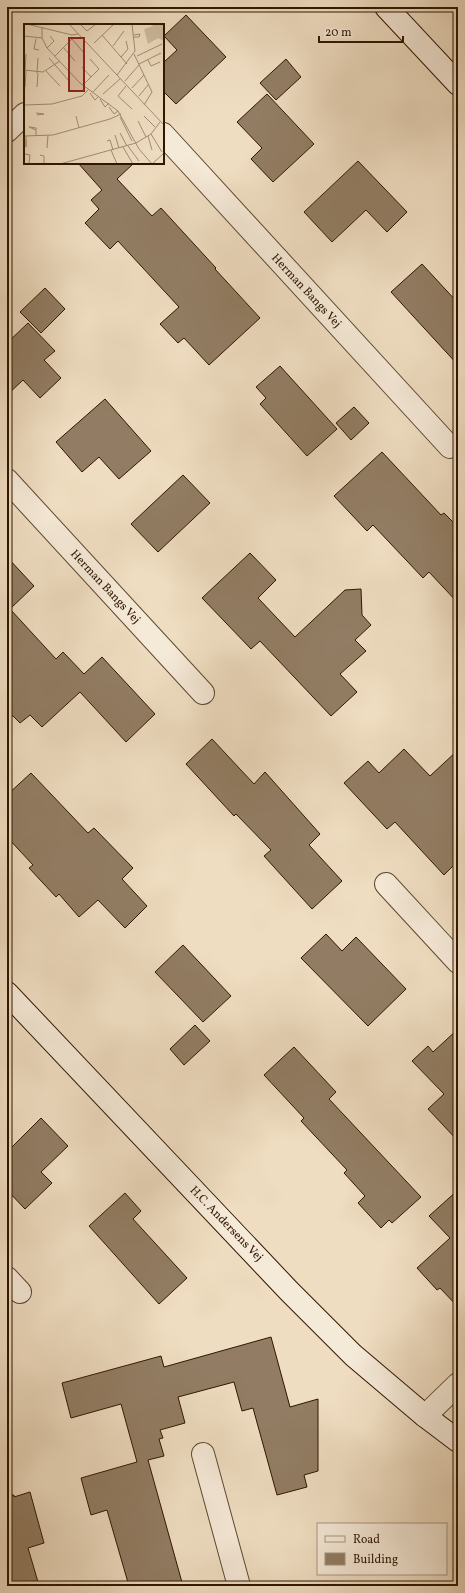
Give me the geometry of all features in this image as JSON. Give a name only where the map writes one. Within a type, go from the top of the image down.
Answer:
[{"type":"street","points":[[386,7],[458,84]]},
{"type":"street","points":[[7,131],[24,115]]},
{"type":"street","name":"Herman Bangs Vej","points":[[164,135],[450,447]]},
{"type":"street","name":"Herman Bangs Vej","points":[[7,480],[203,693]]},
{"type":"street","points":[[386,884],[458,962]]},
{"type":"street","name":"H.C. Andersens Vej","points":[[7,993],[353,1355],[425,1416],[458,1441]]},
{"type":"street","points":[[425,1416],[458,1384]]},
{"type":"street","points":[[203,1454],[239,1586]]},
{"type":"building","points":[[186,15],[226,57],[176,104],[164,92],[164,62],[177,50],[164,36]]},
{"type":"building","points":[[286,59],[301,77],[276,100],[260,83]]},
{"type":"building","points":[[267,94],[314,144],[273,182],[251,159],[262,148],[237,122]]},
{"type":"building","points":[[358,161],[407,212],[387,232],[366,210],[332,242],[304,212]]},
{"type":"building","points":[[79,164],[133,164],[117,179],[152,216],[161,208],[260,318],[209,365],[184,338],[178,343],[160,324],[179,307],[118,241],[110,249],[85,223],[99,209],[91,200],[102,190]]},
{"type":"building","points":[[422,264],[458,303],[458,365],[391,292]]},
{"type":"building","points":[[45,288],[65,309],[41,333],[20,312]]},
{"type":"building","points":[[28,323],[55,351],[44,360],[61,378],[40,398],[23,380],[7,395],[7,343]]},
{"type":"building","points":[[280,366],[337,429],[307,456],[260,404],[266,398],[256,387]]},
{"type":"building","points":[[105,399],[151,451],[119,479],[99,457],[82,472],[56,442]]},
{"type":"building","points":[[354,407],[369,423],[351,440],[336,423]]},
{"type":"building","points":[[382,452],[441,515],[444,513],[458,527],[458,603],[429,572],[423,578],[373,525],[367,531],[334,496]]},
{"type":"building","points":[[183,475],[210,503],[158,552],[131,524]]},
{"type":"building","points":[[250,553],[276,580],[258,598],[295,637],[345,590],[361,589],[362,615],[371,625],[355,640],[366,651],[340,674],[357,692],[331,716],[260,641],[251,649],[202,598]]},
{"type":"building","points":[[7,557],[34,586],[10,609],[56,659],[63,652],[84,674],[102,657],[155,714],[126,742],[80,692],[42,727],[30,715],[20,723],[13,716],[7,716]]},
{"type":"building","points":[[212,739],[254,784],[265,772],[320,834],[309,845],[342,881],[312,909],[264,856],[271,850],[236,814],[234,816],[186,764]]},
{"type":"building","points":[[404,749],[430,776],[458,750],[458,861],[444,875],[395,822],[387,829],[344,783],[368,761],[379,773]]},
{"type":"building","points":[[31,773],[88,833],[94,828],[133,868],[122,879],[147,906],[125,928],[98,900],[79,917],[59,894],[56,897],[29,868],[33,865],[7,837],[7,795]]},
{"type":"building","points":[[326,934],[342,951],[356,937],[406,989],[368,1026],[301,958]]},
{"type":"building","points":[[183,945],[231,996],[203,1022],[155,972]]},
{"type":"building","points":[[195,1025],[210,1041],[184,1065],[170,1049]]},
{"type":"building","points":[[458,1029],[458,1141],[428,1109],[444,1094],[412,1061],[428,1046],[433,1052]]},
{"type":"building","points":[[294,1047],[336,1092],[329,1099],[421,1197],[392,1223],[389,1220],[381,1228],[358,1203],[365,1196],[344,1173],[347,1170],[301,1121],[304,1118],[264,1075]]},
{"type":"building","points":[[41,1118],[68,1146],[41,1172],[52,1183],[25,1209],[7,1190],[7,1152]]},
{"type":"building","points":[[458,1190],[458,1307],[440,1288],[437,1290],[417,1268],[450,1238],[429,1216]]},
{"type":"building","points":[[125,1193],[141,1211],[133,1219],[187,1278],[159,1304],[89,1226]]},
{"type":"building","points":[[271,1337],[290,1407],[318,1399],[318,1471],[304,1475],[307,1487],[277,1495],[253,1408],[242,1411],[234,1382],[178,1397],[185,1423],[160,1430],[163,1438],[159,1439],[164,1456],[148,1460],[183,1586],[129,1586],[107,1510],[91,1515],[81,1478],[137,1462],[121,1404],[71,1418],[62,1383],[161,1356],[164,1367]]},
{"type":"building","points":[[30,1492],[44,1543],[28,1548],[38,1582],[24,1586],[7,1586],[7,1496],[14,1495],[14,1497]]}]
